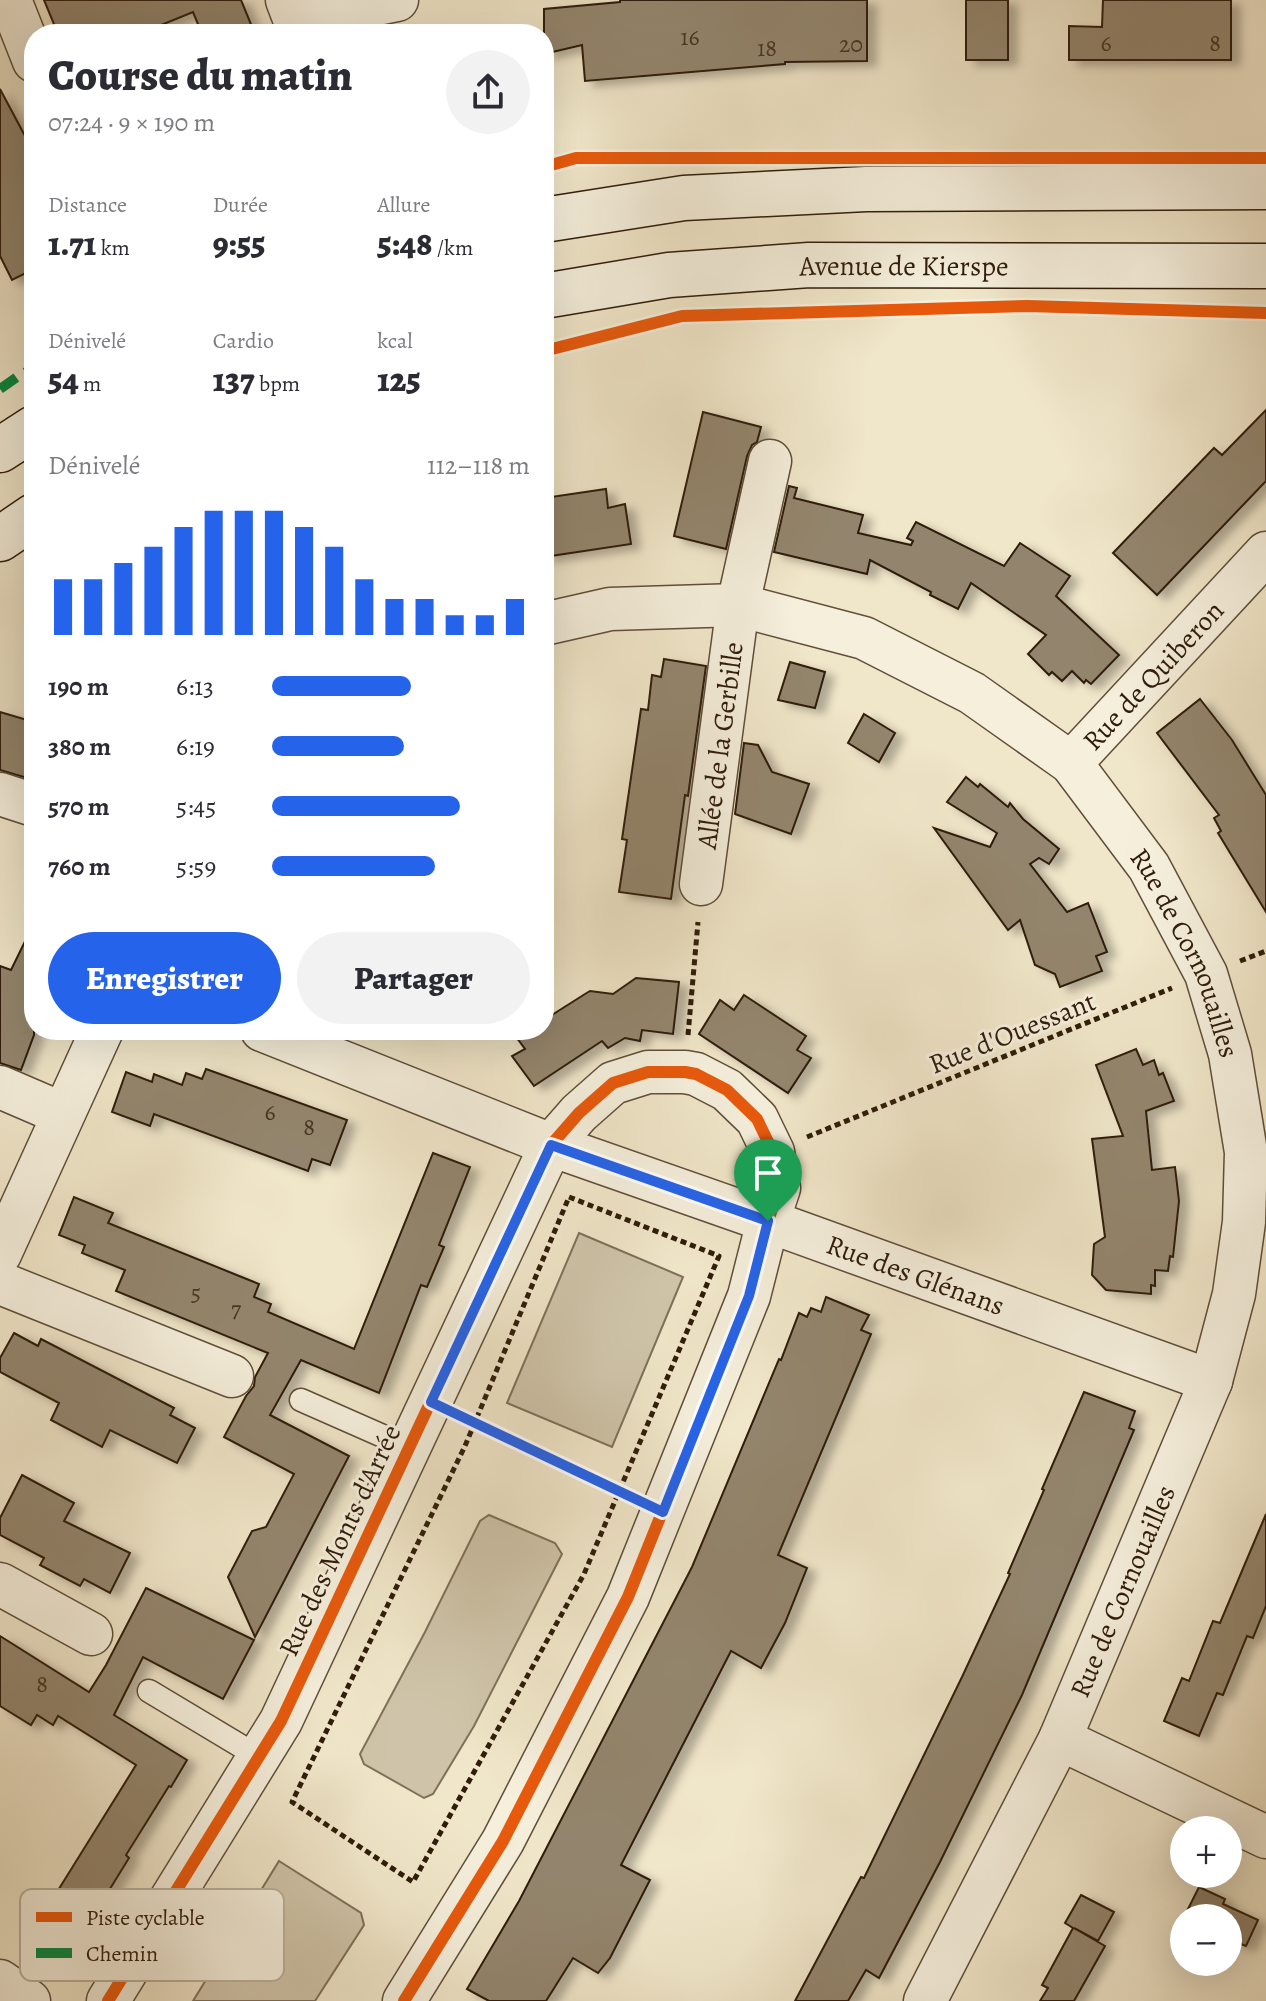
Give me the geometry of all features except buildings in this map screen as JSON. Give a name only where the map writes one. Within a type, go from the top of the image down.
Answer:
[{"type":"main road","points":[[554,216],[684,198],[866,189],[1266,187]]},
{"type":"main road","name":"Avenue de Kierspe","points":[[554,294],[669,275],[809,265],[1266,266]]},
{"type":"main road","points":[[0,450],[24,434]]},
{"type":"main road","points":[[0,539],[24,523]]},
{"type":"street","points":[[10,0],[24,36]]},
{"type":"street","points":[[287,0],[295,21],[397,0]]},
{"type":"street","name":"Allée de la Gerbille","points":[[701,884],[738,605],[770,461]]},
{"type":"street","name":"Rue de Quiberon","points":[[1071,763],[1266,553]]},
{"type":"street","name":"Rue de Cornouailles","points":[[554,622],[610,609],[738,605],[864,638],[972,693],[1071,763],[1149,867],[1206,974],[1230,1054],[1255,1222],[1211,1381],[1060,1739],[925,2001]]},
{"type":"street","points":[[0,794],[24,802]]},
{"type":"street","points":[[0,1254],[97,1040]]},
{"type":"street","name":"Rue des Glénans","points":[[287,1040],[551,1145],[1211,1381]]},
{"type":"street","name":"Rue des Monts d'Arrée","points":[[177,1889],[281,1721],[551,1145],[579,1113],[613,1083],[648,1072],[696,1074],[727,1090],[757,1119],[773,1152],[779,1188],[749,1296],[628,1597],[503,1841],[404,2001]]},
{"type":"street","points":[[0,1087],[63,1114]]},
{"type":"street","points":[[0,1283],[232,1376]]},
{"type":"street","points":[[0,1584],[91,1634]]},
{"type":"street","points":[[1060,1739],[1266,1837]]},
{"type":"street","points":[[0,1981],[29,2001]]},
{"type":"street","name":"Rue des Monts d'Arrée","points":[[108,2001],[120,1981]]},
{"type":"lane","points":[[301,1400],[410,1448]]},
{"type":"lane","points":[[149,1691],[259,1757]]},
{"type":"path","points":[[685,1072],[701,884]]},
{"type":"path","points":[[569,1197],[719,1256],[620,1491],[584,1574],[413,1882],[292,1802],[465,1446],[569,1197]]},
{"type":"path","points":[[431,1402],[663,1512]]},
{"type":"shaded area","points":[[579,1233],[683,1277],[612,1447],[507,1403]]},
{"type":"shaded area","points":[[489,1515],[555,1543],[562,1554],[474,1726],[433,1794],[424,1798],[364,1764],[360,1754],[480,1521]]},
{"type":"shaded area","points":[[279,1861],[361,1913],[364,1925],[315,2001],[193,2001],[205,1981],[284,1981],[284,1889],[262,1889]]},
{"type":"marked path","points":[[0,389],[24,373]]},
{"type":"cycle path","points":[[554,164],[576,158],[1266,158]]},
{"type":"cycle path","points":[[554,348],[682,316],[1027,306],[1266,313]]},
{"type":"cycle path","points":[[177,1889],[281,1721],[551,1145],[579,1113],[613,1083],[648,1072],[696,1074],[727,1090],[757,1119],[773,1152],[779,1188],[749,1296],[628,1597],[503,1841],[404,2001]]},
{"type":"cycle path","points":[[108,2001],[120,1981]]},
{"type":"route","points":[[551,1145],[768,1221],[749,1296],[663,1512],[431,1402],[551,1145]]}]
